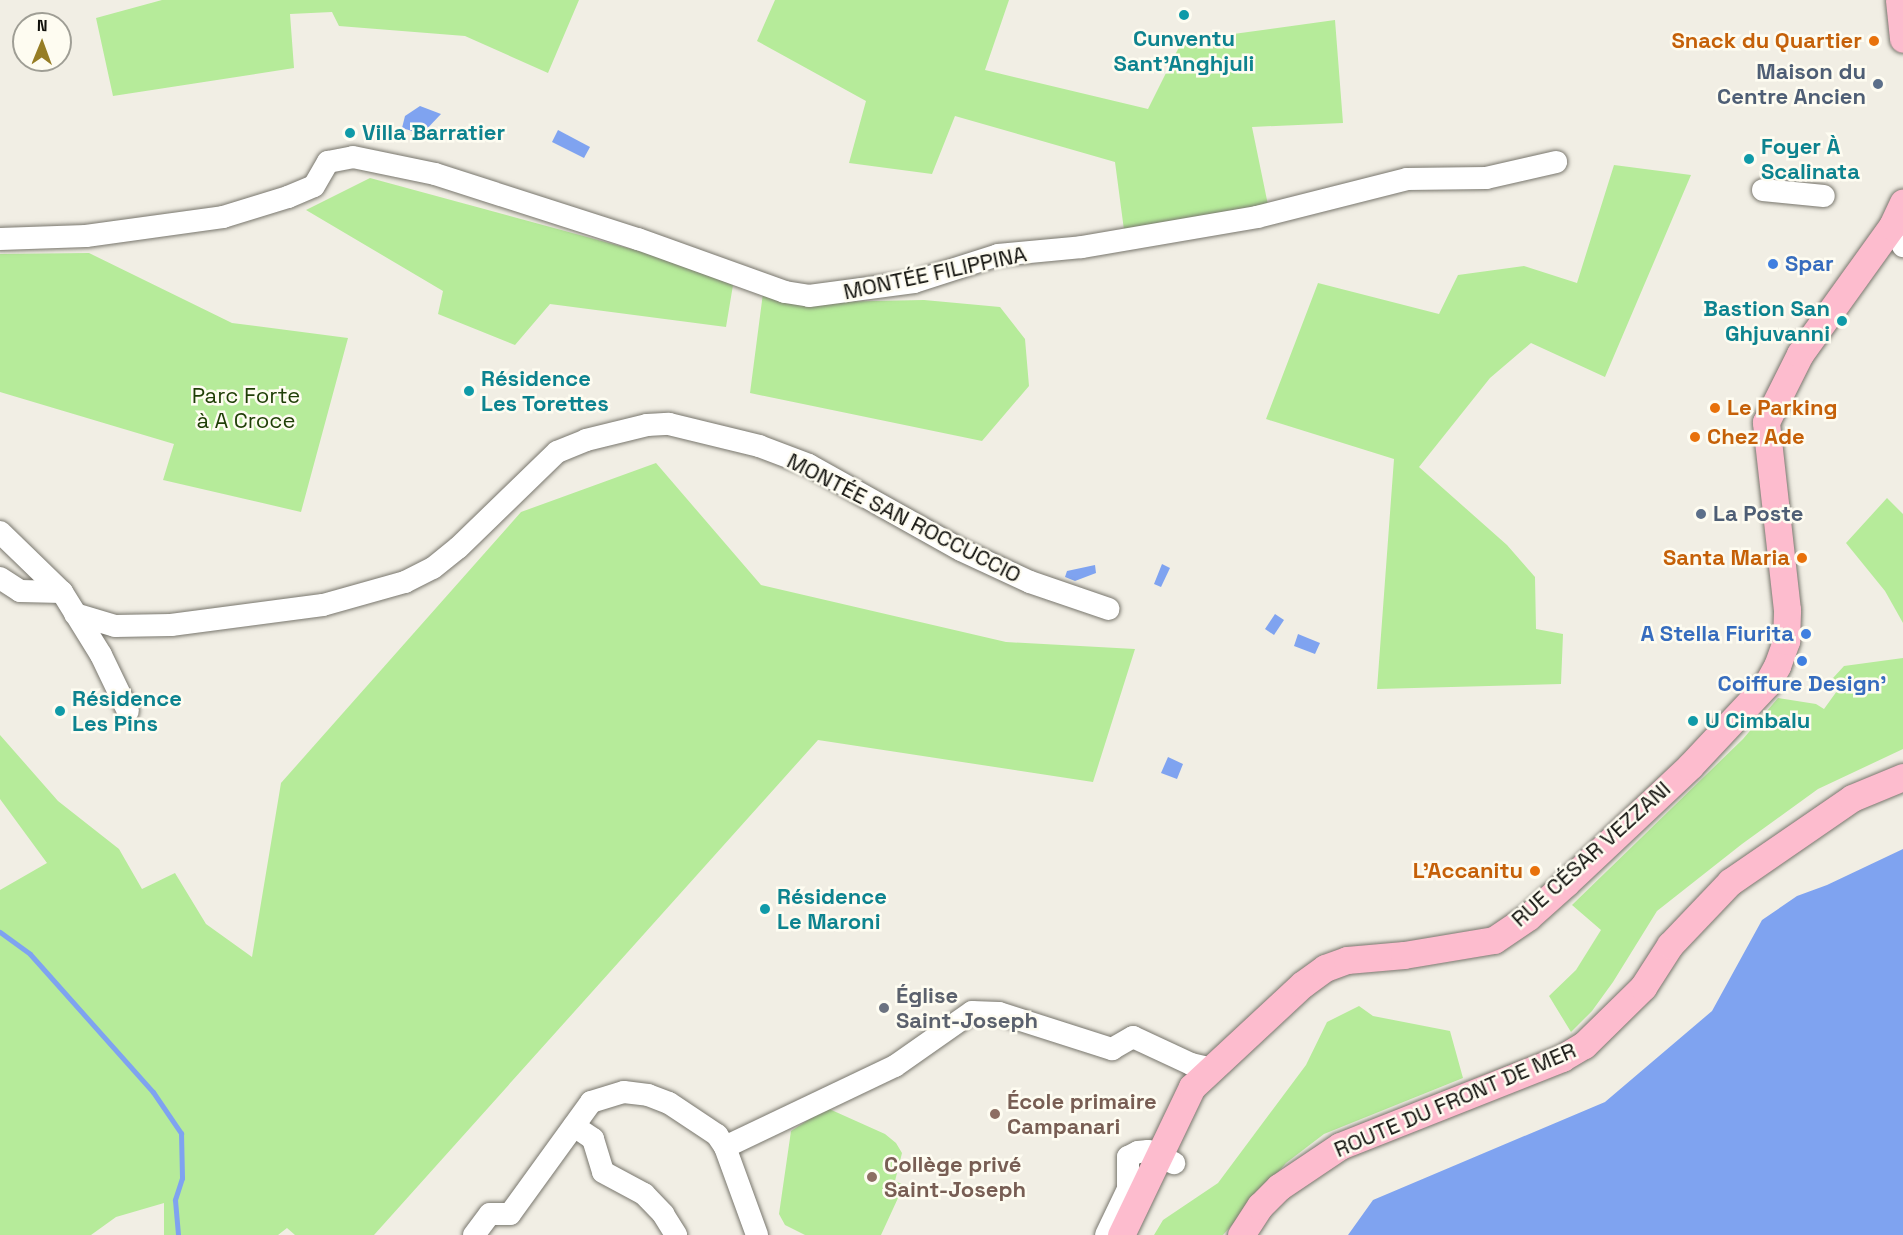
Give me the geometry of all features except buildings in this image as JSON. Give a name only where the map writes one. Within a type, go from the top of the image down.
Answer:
[{"type":"main road","points":[[1899,0],[1903,39]]},
{"type":"main road","name":"RUE CÉSAR VEZZANI","points":[[1120,1235],[1206,1094],[1213,1069],[1303,984],[1325,968],[1347,960],[1404,955],[1494,940],[1528,917],[1566,883],[1738,717],[1767,684],[1778,666],[1786,641],[1787,610],[1766,422],[1800,354],[1864,264],[1897,236],[1903,202]]},
{"type":"main road","name":"ROUTE DU FRONT DE MER","points":[[1241,1235],[1260,1206],[1279,1187],[1348,1142],[1563,1058],[1584,1045],[1643,987],[1670,945],[1730,882],[1852,798],[1903,777]]},
{"type":"main road","name":"RUE CÉSAR VEZZANI","points":[[1140,1235],[1166,1159]]},
{"type":"main road","name":"ROUTE DU FRONT DE MER","points":[[1260,1235],[1304,1171]]},
{"type":"street","name":"MONTÉE FILIPPINA","points":[[0,238],[86,236],[223,217],[288,197],[314,186],[328,162],[353,157],[435,174],[638,239],[785,292],[809,296],[914,282],[998,255],[1082,247],[1257,217],[1407,179],[1486,178],[1556,162]]},
{"type":"street","points":[[1763,190],[1824,196]]},
{"type":"street","name":"MONTÉE SAN ROCCUCCIO","points":[[75,614],[115,626],[171,626],[323,604],[405,582],[433,568],[458,548],[557,452],[586,440],[647,425],[669,424],[759,446],[809,465],[961,550],[1030,582],[1109,609]]},
{"type":"street","points":[[0,532],[62,592],[101,655],[128,711]]},
{"type":"street","points":[[0,578],[20,591],[62,592]]},
{"type":"street","points":[[725,1147],[895,1066],[972,1012],[999,1013],[1112,1048],[1133,1037],[1191,1065],[1213,1069]]},
{"type":"street","points":[[474,1235],[490,1214],[510,1214],[591,1102],[624,1092],[648,1095],[669,1103],[717,1136],[725,1147],[757,1235]]},
{"type":"street","points":[[574,1126],[593,1139],[603,1172],[644,1194],[663,1214],[676,1235]]},
{"type":"street","points":[[1106,1235],[1128,1188],[1126,1163],[1128,1157],[1138,1152],[1148,1151],[1166,1159]]},
{"type":"green space","points":[[162,0],[579,0],[548,73],[465,36],[339,26],[332,12],[290,14],[294,68],[113,96],[96,18]]},
{"type":"green space","points":[[775,0],[1009,0],[985,70],[1148,109],[1182,41],[1335,20],[1343,123],[1252,127],[1268,205],[1124,230],[1115,162],[955,116],[932,174],[849,163],[866,101],[757,41]]},
{"type":"green space","points":[[1614,165],[1691,175],[1605,377],[1531,343],[1490,378],[1419,467],[1507,545],[1535,577],[1536,629],[1563,634],[1561,684],[1377,689],[1394,459],[1266,419],[1318,283],[1439,314],[1458,275],[1524,266],[1577,283]]},
{"type":"green space","points":[[370,178],[668,259],[733,285],[726,327],[550,304],[515,345],[438,314],[443,291],[306,210]]},
{"type":"green space","name":"Parc Forte à A Croce","points":[[89,253],[232,323],[348,338],[301,512],[163,480],[174,444],[0,392],[0,254]]},
{"type":"green space","points":[[763,293],[824,302],[924,300],[1000,307],[1025,339],[1029,386],[982,441],[750,393]]},
{"type":"green space","points":[[656,463],[761,585],[1006,642],[1135,649],[1093,782],[818,740],[374,1235],[295,1235],[287,1228],[278,1235],[164,1235],[164,1203],[116,1217],[91,1235],[0,1235],[0,890],[47,863],[0,799],[0,735],[58,801],[119,849],[142,889],[175,873],[206,924],[252,957],[281,783],[521,512]]},
{"type":"green space","points":[[1887,498],[1903,514],[1903,623],[1885,591],[1846,543]]},
{"type":"green space","points":[[1903,658],[1903,749],[1818,789],[1742,844],[1657,911],[1613,982],[1592,1011],[1571,1032],[1549,996],[1576,970],[1601,930],[1572,905],[1743,739],[1778,698],[1816,704],[1824,709],[1842,684],[1833,678],[1844,666]]},
{"type":"green space","points":[[1359,1006],[1373,1016],[1450,1031],[1463,1078],[1324,1134],[1286,1163],[1223,1235],[1154,1235],[1163,1220],[1218,1183],[1306,1065],[1327,1022]]},
{"type":"green space","points":[[827,1108],[885,1134],[896,1143],[902,1153],[895,1181],[904,1185],[881,1235],[805,1235],[785,1225],[779,1214],[791,1131]]},
{"type":"water","points":[[420,106],[441,114],[422,134],[402,128],[405,116]]},
{"type":"water","points":[[558,130],[590,147],[584,158],[552,142]]},
{"type":"water","points":[[1162,564],[1170,568],[1161,587],[1154,584]]},
{"type":"water","points":[[1095,565],[1096,573],[1075,581],[1065,577],[1067,571]]},
{"type":"water","points":[[1275,614],[1284,620],[1274,635],[1265,629]]},
{"type":"water","points":[[1298,634],[1320,643],[1315,654],[1294,646]]},
{"type":"water","points":[[1168,757],[1183,764],[1177,779],[1161,773]]},
{"type":"water","points":[[1903,849],[1903,1235],[1348,1235],[1373,1200],[1605,1102],[1712,1011],[1762,920],[1797,896],[1827,885]]},
{"type":"waterway","points":[[0,932],[30,954],[153,1092],[181,1133],[182,1178],[175,1200],[178,1235]]},
{"type":"place","name":"Cunventu Sant'Anghjuli","points":[[1184,15]]},
{"type":"place","name":"Snack du Quartier","points":[[1874,41]]},
{"type":"place","name":"Maison du Centre Ancien","points":[[1878,84]]},
{"type":"place","name":"Villa Barratier","points":[[350,133]]},
{"type":"place","name":"Foyer À Scalinata","points":[[1749,159]]},
{"type":"place","name":"Spar","points":[[1773,264]]},
{"type":"place","name":"Bastion San Ghjuvanni","points":[[1842,321]]},
{"type":"place","name":"Résidence Les Torettes","points":[[469,391]]},
{"type":"place","name":"Le Parking","points":[[1715,408]]},
{"type":"place","name":"Chez Ade","points":[[1695,437]]},
{"type":"place","name":"La Poste","points":[[1701,514]]},
{"type":"place","name":"Santa Maria","points":[[1802,558]]},
{"type":"place","name":"A Stella Fiurita","points":[[1806,634]]},
{"type":"place","name":"Coiffure Design'","points":[[1802,661]]},
{"type":"place","name":"Résidence Les Pins","points":[[60,711]]},
{"type":"place","name":"U Cimbalu","points":[[1693,721]]},
{"type":"place","name":"L'Accanitu","points":[[1535,871]]},
{"type":"place","name":"Résidence Le Maroni","points":[[765,909]]},
{"type":"place","name":"Église Saint-Joseph","points":[[884,1008]]},
{"type":"place","name":"École primaire Campanari","points":[[995,1114]]},
{"type":"place","name":"Collège privé Saint-Joseph","points":[[872,1177]]}]
